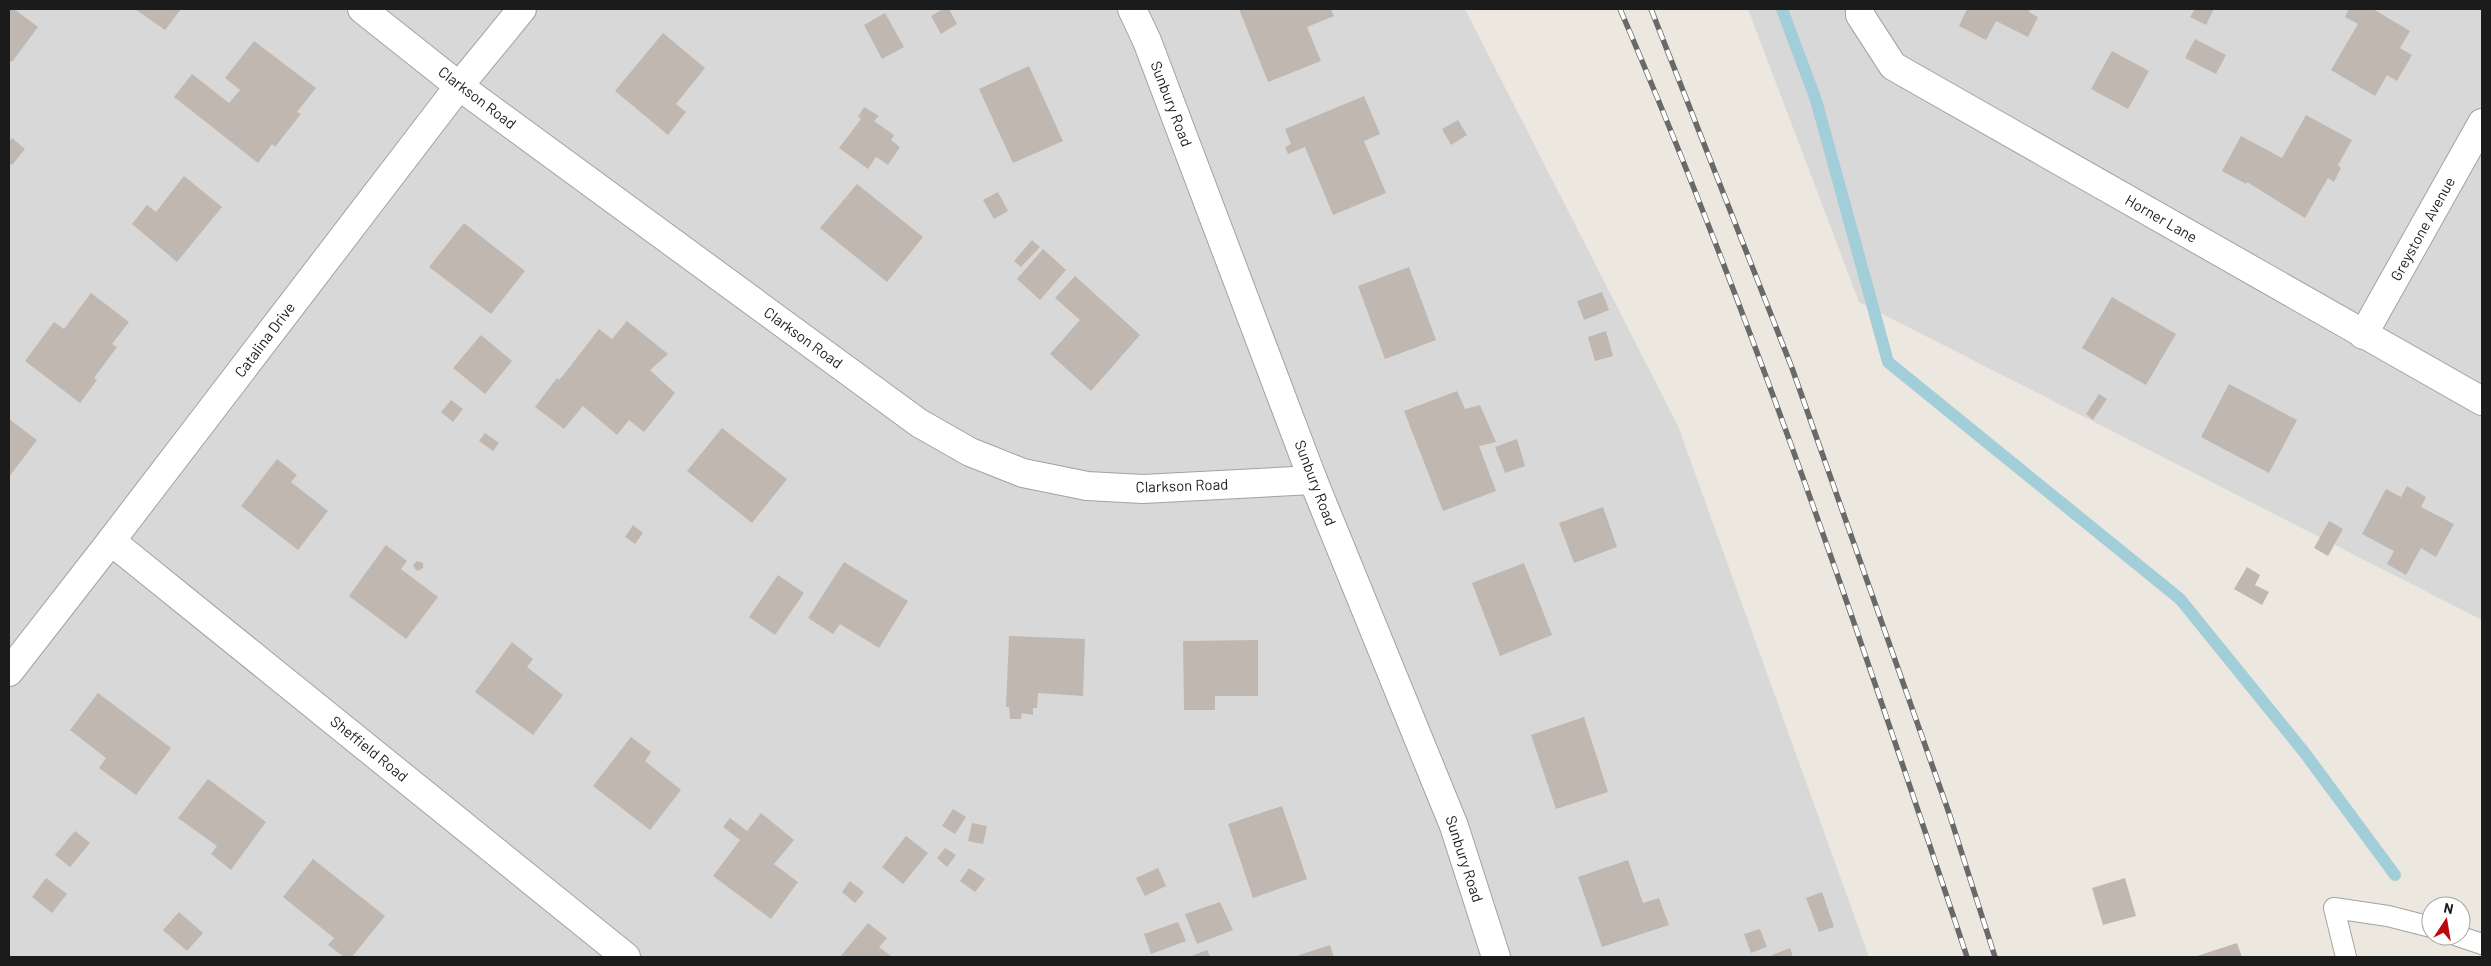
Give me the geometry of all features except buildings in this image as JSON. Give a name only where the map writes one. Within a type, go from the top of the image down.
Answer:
[{"type":"street","name":"Clarkson Road","points":[[362,9],[459,86],[919,423],[970,452],[1023,473],[1087,486],[1143,489],[1313,480]]},
{"type":"street","name":"Catalina Drive","points":[[9,672],[459,86],[522,9]]},
{"type":"street","name":"Sunbury Road","points":[[1132,9],[1148,41],[1313,480],[1454,826],[1496,957]]},
{"type":"street","name":"Horner Lane","points":[[1860,12],[1893,66],[2482,401]]},
{"type":"street","name":"Greystone Avenue","points":[[2363,334],[2482,123]]},
{"type":"street","name":"Sheffield Road","points":[[111,541],[626,957]]},
{"type":"lane","points":[[2346,957],[2334,908],[2388,916],[2421,924]]},
{"type":"shaded area","points":[[9,9],[1465,9],[1678,426],[1869,957],[9,957]]},
{"type":"shaded area","points":[[1748,9],[2482,9],[2482,620],[1859,302]]},
{"type":"waterway","points":[[1782,9],[1816,100],[1888,362],[2180,599],[2304,752],[2395,875]]},
{"type":"railway","points":[[1620,9],[1715,243],[1804,480],[1887,718],[1967,957]]},
{"type":"railway","points":[[1651,9],[1792,368],[1949,813],[1995,957]]}]
